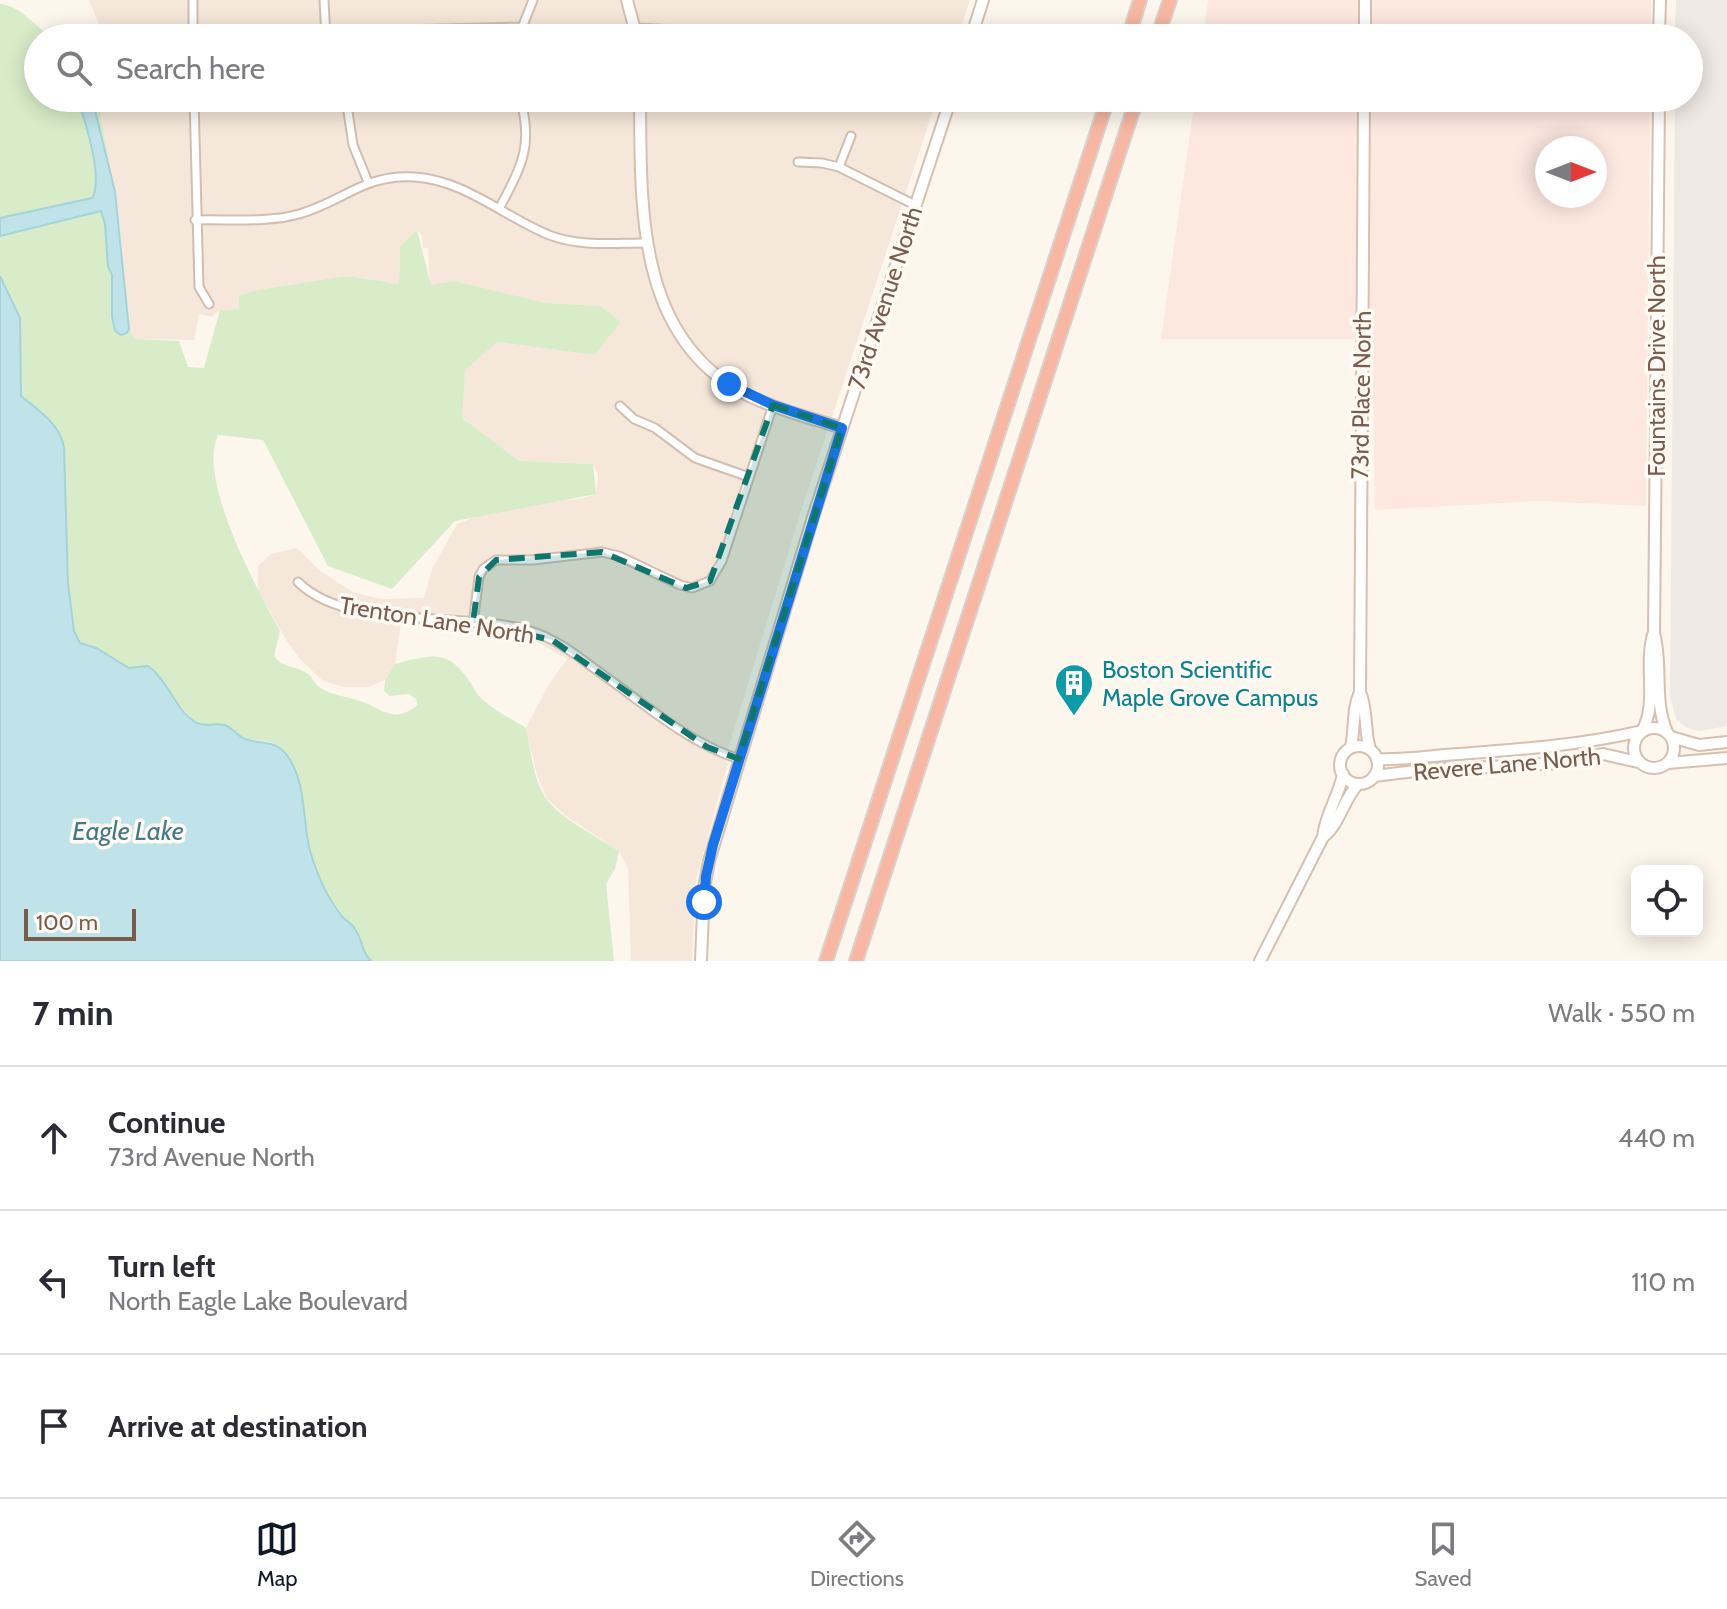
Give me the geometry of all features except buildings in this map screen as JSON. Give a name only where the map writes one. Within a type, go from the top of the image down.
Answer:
[{"type":"highway","points":[[1132,24],[1140,0]]},
{"type":"highway","points":[[1162,24],[1170,0]]},
{"type":"highway","points":[[826,961],[1103,112]]},
{"type":"highway","points":[[856,961],[1132,112]]},
{"type":"street","points":[[193,0],[193,24]]},
{"type":"street","points":[[324,0],[325,24]]},
{"type":"street","points":[[522,24],[533,0]]},
{"type":"street","points":[[627,0],[634,24]]},
{"type":"street","points":[[975,24],[983,0]]},
{"type":"street","points":[[1365,0],[1365,24]]},
{"type":"street","points":[[1659,24],[1660,0]]},
{"type":"street","points":[[194,112],[199,287],[209,304]]},
{"type":"street","points":[[348,112],[353,145],[368,182]]},
{"type":"street","points":[[499,209],[518,173],[526,149],[527,127],[523,112]]},
{"type":"street","points":[[640,112],[641,199],[646,243],[668,312],[679,333],[694,352],[729,384],[773,405],[842,428]]},
{"type":"street","name":"73rd Avenue North","points":[[701,961],[706,876],[739,759],[842,428],[946,112]]},
{"type":"street","name":"73rd Place North","points":[[1364,112],[1360,692],[1370,749]]},
{"type":"street","name":"Fountains Drive North","points":[[1659,112],[1654,633],[1658,648],[1660,716],[1669,734]]},
{"type":"street","points":[[839,167],[851,136]]},
{"type":"street","points":[[798,162],[839,167],[915,205]]},
{"type":"street","points":[[195,220],[289,217],[318,207],[368,182],[405,176],[435,180],[551,236],[590,244],[646,243]]},
{"type":"street","points":[[473,623],[479,577],[483,569],[496,560],[533,560],[602,552],[619,556],[686,588],[705,585],[722,561],[773,405]]},
{"type":"street","points":[[620,406],[634,419],[655,428],[695,458],[749,477]]},
{"type":"street","name":"Trenton Lane North","points":[[298,582],[322,600],[358,610],[521,628],[552,640],[707,747],[739,759]]},
{"type":"street","name":"Fountains Drive North","points":[[1642,731],[1649,712],[1649,648],[1654,633]]},
{"type":"street","name":"73rd Place North","points":[[1351,747],[1355,731],[1355,703],[1360,692]]},
{"type":"street","points":[[1727,742],[1699,745],[1655,727],[1642,731],[1633,749],[1638,762],[1650,768],[1668,763],[1727,758]]},
{"type":"street","name":"Revere Lane North","points":[[1377,759],[1404,760],[1563,746],[1642,731]]},
{"type":"street","points":[[1668,763],[1674,750],[1669,734]]},
{"type":"street","points":[[1260,961],[1323,837],[1324,826],[1340,789],[1342,756],[1351,747],[1364,746],[1377,759],[1377,771],[1347,796],[1332,830],[1323,837]]},
{"type":"street","name":"Revere Lane North","points":[[1374,776],[1562,763],[1603,754],[1638,762]]},
{"type":"street","points":[[1343,774],[1358,784]]},
{"type":"highlighted area","points":[[773,405],[842,428],[739,759],[707,747],[552,640],[473,623],[479,577],[496,560],[602,552],[686,588],[710,581]]},
{"type":"shaded area","points":[[89,0],[970,0],[962,24],[99,24]]},
{"type":"shaded area","points":[[1208,0],[1651,0],[1651,24],[1205,24]]},
{"type":"shaded area","points":[[1676,0],[1727,0],[1727,726],[1700,731],[1687,728],[1676,719],[1670,696],[1675,112],[1703,112],[1703,24],[1675,24]]},
{"type":"shaded area","points":[[95,112],[932,112],[801,511],[725,759],[728,764],[696,879],[692,961],[631,961],[628,869],[619,851],[566,816],[547,799],[537,775],[526,728],[548,686],[567,659],[532,639],[401,622],[395,664],[385,680],[369,687],[344,687],[323,681],[301,660],[258,590],[258,566],[271,554],[297,548],[319,570],[353,592],[381,599],[424,598],[432,569],[457,524],[488,512],[596,494],[598,474],[593,464],[519,461],[494,448],[462,417],[454,372],[497,342],[595,355],[621,322],[601,306],[545,303],[430,288],[428,248],[423,248],[422,235],[417,230],[400,246],[399,284],[347,276],[239,309],[220,310],[211,317],[199,314],[194,340],[134,339],[129,329],[120,230]]},
{"type":"shaded area","points":[[1193,112],[1650,112],[1646,506],[1538,501],[1375,510],[1372,339],[1161,339]]},
{"type":"green space","points":[[0,4],[15,9],[36,24],[24,24],[24,112],[100,112],[114,188],[81,201],[0,218]]},
{"type":"green space","points":[[101,211],[108,267],[112,275],[115,331],[127,333],[129,329],[134,339],[179,341],[188,367],[204,368],[220,310],[239,309],[239,296],[347,276],[399,284],[400,246],[417,230],[431,285],[454,281],[545,303],[601,306],[621,322],[595,355],[497,342],[465,370],[462,418],[519,461],[593,464],[596,494],[455,521],[392,589],[328,566],[263,440],[218,435],[214,455],[222,506],[232,534],[280,631],[274,656],[285,665],[307,673],[324,690],[394,714],[409,711],[418,705],[409,694],[390,696],[384,691],[385,680],[395,664],[426,657],[444,658],[460,669],[483,700],[526,728],[536,774],[547,800],[571,821],[619,851],[615,869],[606,884],[614,961],[371,961],[366,957],[354,928],[331,900],[317,874],[309,848],[296,772],[288,756],[269,742],[246,739],[223,724],[207,726],[195,722],[162,679],[141,666],[129,668],[96,648],[80,644],[74,631],[68,584],[64,447],[53,424],[21,396],[20,319],[0,276],[0,236]]},
{"type":"water","points":[[81,112],[95,112],[115,192],[129,329],[121,335],[115,331],[112,317],[112,275],[108,267],[101,211],[0,236],[0,218],[92,198],[96,177]]},
{"type":"water","name":"Eagle Lake","points":[[0,276],[20,318],[21,396],[53,424],[64,447],[68,584],[74,631],[80,643],[96,648],[129,668],[148,666],[195,722],[225,725],[245,739],[274,745],[284,751],[298,779],[310,851],[319,877],[337,909],[358,933],[365,954],[371,961],[0,961]]},
{"type":"place","name":"Boston Scientific Maple Grove Campus","points":[[1074,717]]},
{"type":"route","points":[[704,902],[713,845],[842,428],[773,405],[729,384]]}]
